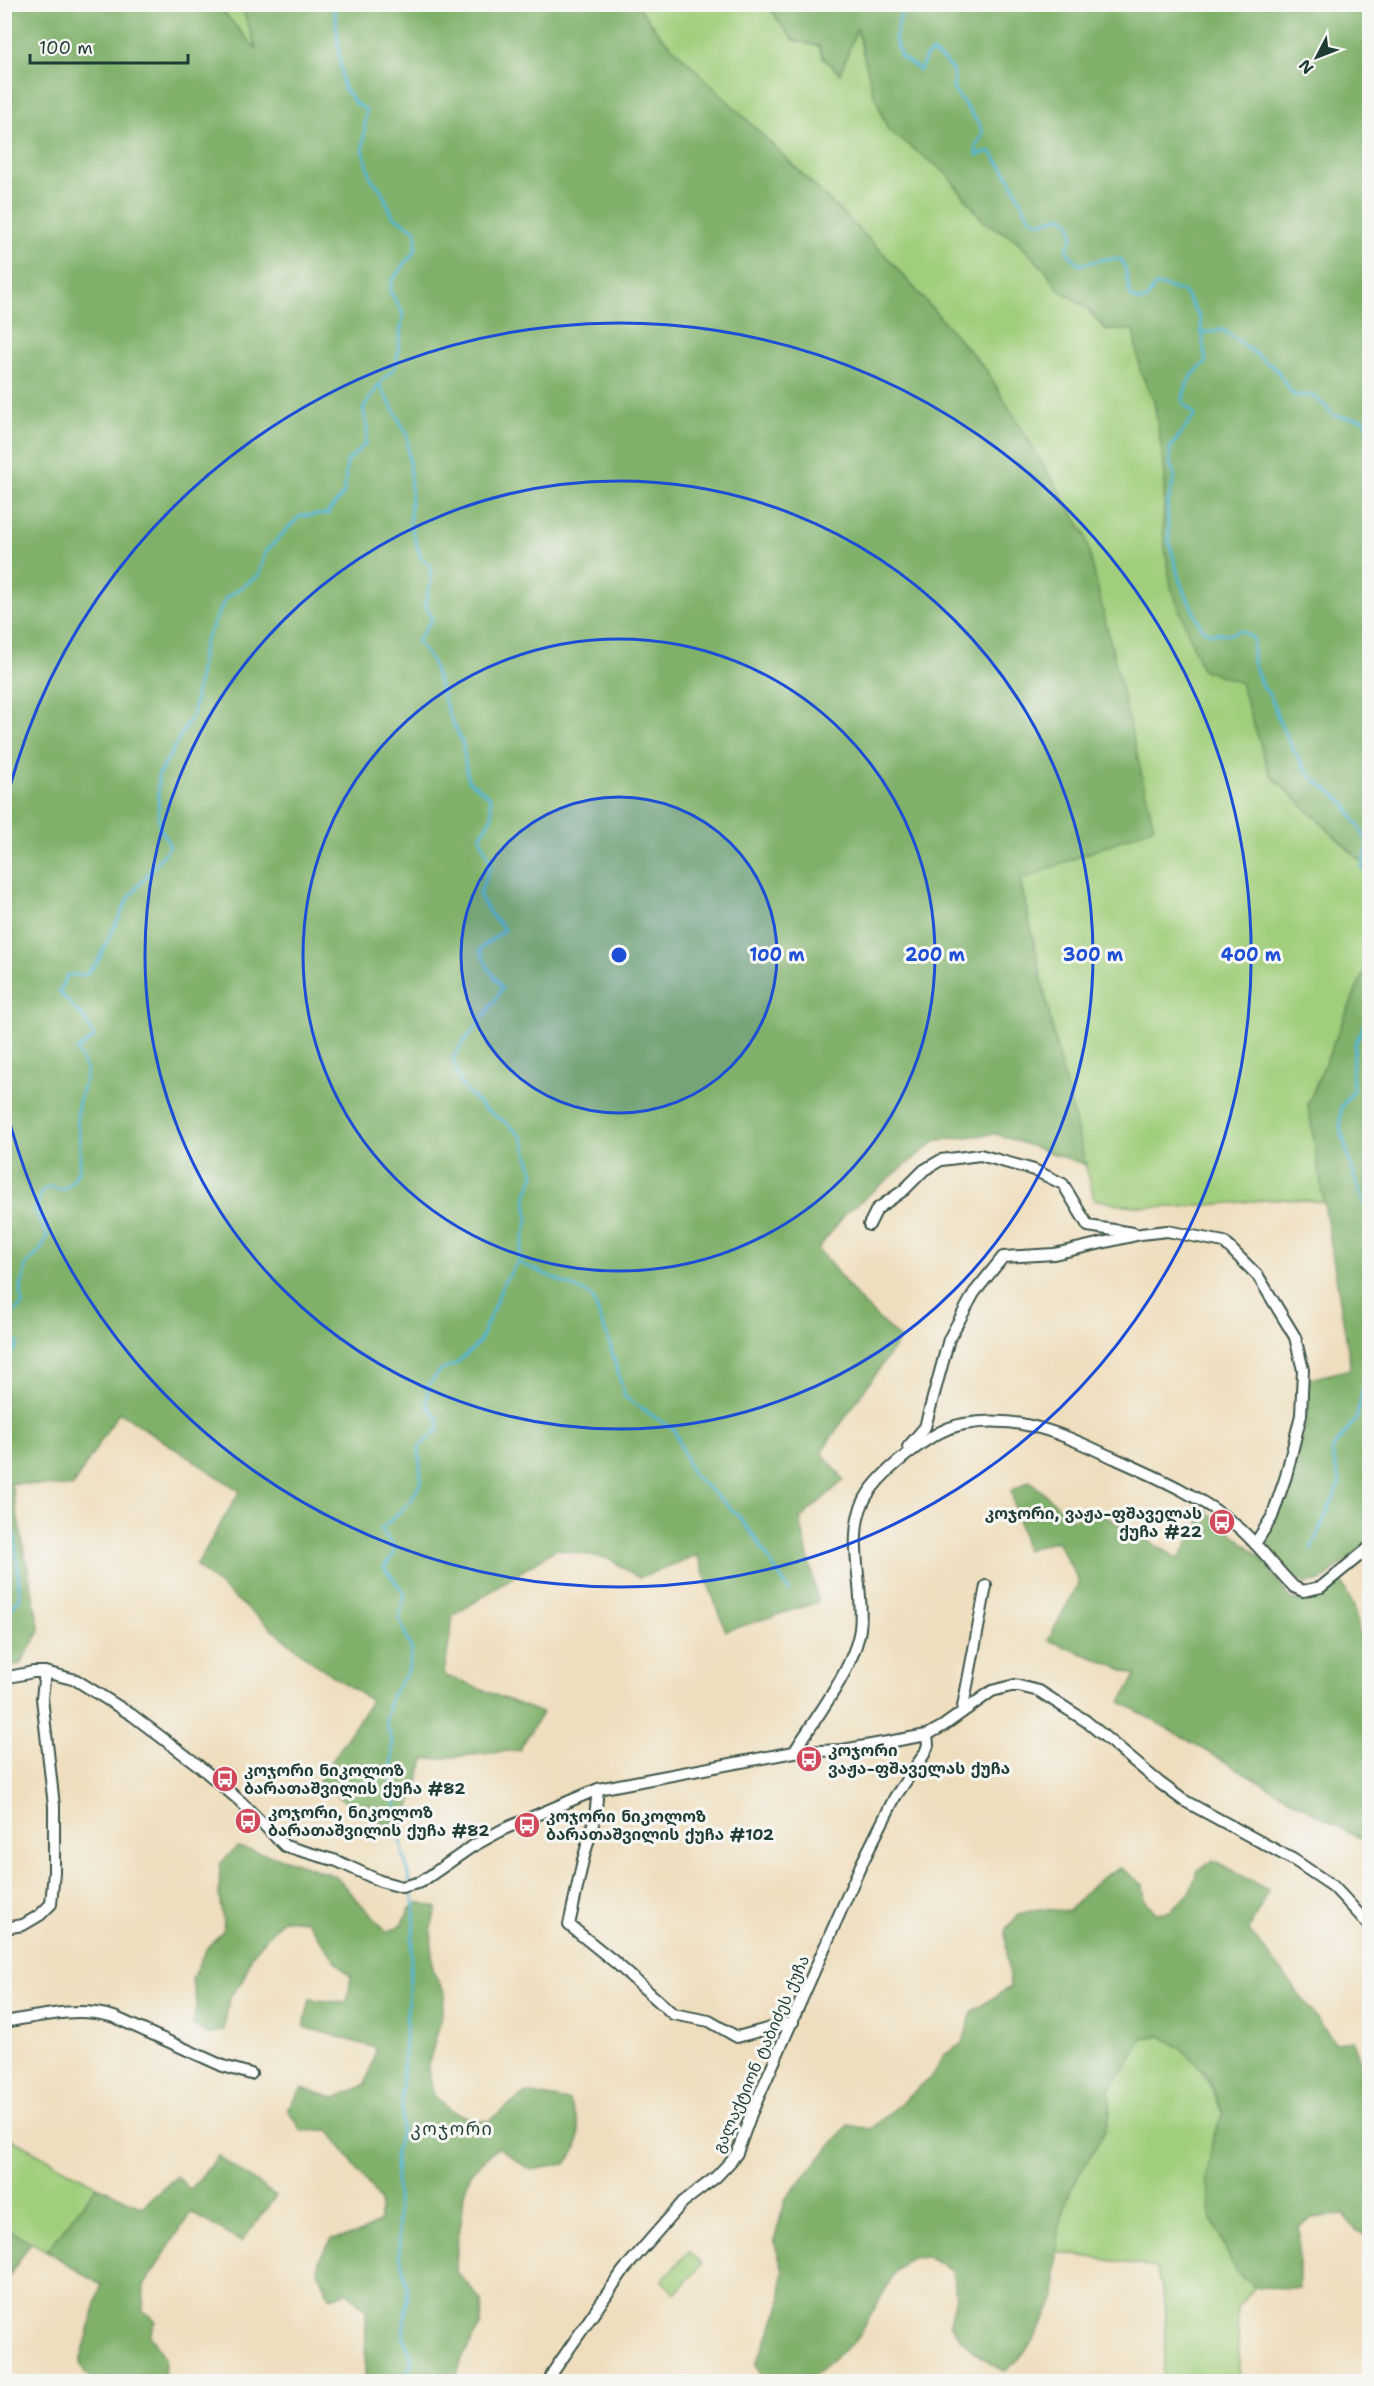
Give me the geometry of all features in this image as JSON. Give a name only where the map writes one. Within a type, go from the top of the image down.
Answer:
[{"type":"street","points":[[869,1225],[877,1209],[904,1190],[924,1170],[941,1160],[980,1155],[1034,1170],[1063,1184],[1088,1226],[1141,1234]]},
{"type":"street","points":[[794,1752],[849,1666],[860,1630],[857,1542],[863,1503],[900,1453],[916,1440],[926,1427],[949,1340],[974,1293],[1003,1257],[1054,1254],[1141,1234],[1167,1231],[1224,1242],[1258,1276],[1295,1337],[1303,1370],[1301,1415],[1286,1476],[1272,1517],[1255,1544]]},
{"type":"street","points":[[892,1466],[940,1431],[964,1424],[1007,1421],[1051,1431],[1088,1446],[1173,1486],[1210,1507],[1237,1527],[1294,1587],[1303,1591],[1321,1587],[1370,1547]]},
{"type":"street","points":[[962,1712],[986,1586]]},
{"type":"street","points":[[4,1678],[45,1672],[76,1680],[132,1716],[198,1765],[240,1801],[285,1846],[338,1861],[380,1881],[402,1887],[421,1882],[473,1846],[498,1832],[598,1789],[794,1752],[843,1750],[927,1735],[992,1691],[1015,1685],[1039,1691],[1086,1721],[1160,1783],[1184,1800],[1294,1860],[1334,1887],[1368,1920]]},
{"type":"street","points":[[4,1928],[22,1925],[40,1915],[51,1905],[54,1872],[54,1806],[42,1698],[45,1672]]},
{"type":"street","name":"გალაქტიონ ტაბიძეს ქუჩა","points":[[549,2382],[553,2372],[623,2271],[682,2202],[716,2178],[737,2153],[751,2114],[861,1865],[895,1797],[925,1753],[928,1745],[927,1735]]},
{"type":"street","points":[[598,1789],[595,1816],[569,1925],[616,1962],[673,2014],[709,2021],[737,2037],[793,2022]]},
{"type":"street","points":[[4,2022],[51,2014],[99,2012],[223,2066],[251,2074]]},
{"type":"green space","points":[[5,4],[217,5],[257,50],[241,5],[637,5],[659,34],[886,256],[986,370],[1085,534],[1154,827],[1020,880],[1059,1059],[1086,1165],[996,1134],[937,1140],[846,1213],[818,1249],[863,1304],[900,1339],[821,1452],[844,1480],[800,1519],[818,1602],[726,1631],[697,1555],[639,1578],[610,1559],[556,1549],[453,1616],[444,1675],[542,1713],[519,1750],[424,1760],[405,1825],[377,1823],[318,1783],[371,1701],[311,1661],[196,1566],[240,1491],[119,1412],[72,1487],[11,1483],[40,1631],[20,1664],[5,1667]]},
{"type":"green space","points":[[217,5],[241,5],[258,52]]},
{"type":"green space","points":[[637,5],[768,5],[794,40],[819,46],[823,57],[840,74],[857,27],[872,89],[888,130],[945,172],[984,222],[1014,238],[1047,272],[1059,290],[1085,306],[1106,330],[1133,330],[1141,373],[1154,400],[1165,473],[1163,533],[1240,682],[1270,774],[1367,867],[1370,882],[1369,960],[1308,1104],[1325,1202],[1283,1199],[1142,1207],[1094,1199],[1059,1059],[1020,879],[1085,534],[986,370],[886,256],[659,34]]},
{"type":"green space","points":[[768,5],[1369,5],[1369,882],[1367,867],[1270,774],[1240,682],[1202,670],[1171,587],[1163,533],[1165,473],[1154,400],[1141,373],[1133,330],[1107,330],[1085,306],[1059,290],[1047,272],[1014,238],[984,222],[945,172],[888,130],[872,89],[857,28],[840,74],[823,57],[819,46],[794,40]]},
{"type":"green space","points":[[1369,960],[1369,1542],[1321,1581],[1306,1584],[1289,1574],[1266,1546],[1304,1431],[1309,1379],[1351,1369],[1308,1104]]},
{"type":"green space","points":[[1030,1481],[1073,1519],[1096,1511],[1179,1559],[1206,1511],[1263,1559],[1290,1599],[1313,1600],[1341,1581],[1354,1607],[1362,1646],[1369,1651],[1369,1830],[1360,1839],[1121,1702],[1136,1675],[1048,1640],[1079,1582],[1057,1541],[1026,1550],[1011,1491]]},
{"type":"green space","points":[[237,1847],[285,1859],[335,1876],[387,1932],[403,1924],[409,1909],[419,1902],[437,1908],[431,1927],[433,1971],[445,1993],[441,2019],[428,2066],[433,2094],[449,2110],[472,2119],[488,2121],[526,2093],[569,2101],[580,2133],[577,2147],[566,2164],[530,2170],[498,2147],[471,2173],[464,2193],[456,2271],[482,2301],[481,2325],[463,2356],[455,2381],[365,2381],[366,2311],[347,2292],[330,2297],[319,2273],[319,2261],[332,2239],[360,2233],[380,2221],[380,2201],[329,2130],[302,2131],[287,2109],[302,2088],[335,2098],[366,2085],[376,2048],[304,2027],[310,1999],[347,2003],[351,1977],[335,1960],[307,1921],[283,1919],[252,1955],[243,1980],[229,1998],[224,2030],[208,2035],[193,2025],[197,2003],[192,1979],[206,1949],[224,1929],[219,1895],[220,1864]]},
{"type":"green space","points":[[1213,1860],[1268,1890],[1249,1930],[1335,2043],[1353,2041],[1369,2088],[1370,2229],[1366,2236],[1356,2230],[1343,2214],[1312,2218],[1299,2227],[1299,2288],[1255,2287],[1235,2270],[1211,2217],[1207,2176],[1213,2137],[1223,2113],[1207,2075],[1180,2048],[1162,2036],[1143,2037],[1125,2069],[1109,2089],[1110,2113],[1105,2131],[1071,2188],[1058,2229],[1055,2298],[1036,2336],[1019,2359],[1005,2371],[974,2351],[961,2339],[950,2323],[956,2297],[952,2270],[928,2257],[908,2258],[894,2274],[858,2338],[807,2381],[764,2381],[756,2364],[780,2308],[783,2270],[774,2241],[786,2198],[848,2125],[871,2129],[932,2076],[944,2055],[963,2043],[972,2012],[1010,1987],[1005,1931],[1019,1914],[1039,1909],[1069,1911],[1099,1880],[1121,1868],[1143,1885],[1145,1900],[1156,1913],[1170,1911],[1189,1894],[1198,1870]]},
{"type":"green space","points":[[1162,2036],[1185,2052],[1200,2069],[1223,2114],[1213,2137],[1235,2270],[1255,2287],[1237,2308],[1240,2381],[1163,2381],[1166,2308],[1156,2268],[1058,2252],[1058,2229],[1071,2188],[1105,2131],[1110,2113],[1109,2089],[1125,2069],[1143,2037]]},
{"type":"green space","points":[[4,2135],[97,2186],[47,2251],[5,2228]]},
{"type":"green space","points":[[218,2156],[276,2196],[241,2242],[191,2212],[144,2286],[143,2311],[156,2321],[150,2335],[165,2358],[164,2381],[96,2381],[85,2373],[80,2363],[101,2285],[47,2251],[97,2186],[142,2207],[177,2176],[190,2190]]},
{"type":"green space","points":[[5,2228],[31,2242],[5,2283]]},
{"type":"green space","points":[[689,2251],[702,2264],[675,2294],[662,2281]]},
{"type":"waterway","points":[[4,1321],[22,1305],[21,1287],[26,1265],[41,1250],[47,1236],[35,1210],[42,1191],[50,1187],[62,1190],[71,1183],[77,1174],[79,1165],[80,1144],[77,1113],[87,1072],[77,1050],[94,1038],[84,1018],[59,992],[67,975],[85,975],[97,963],[128,899],[170,846],[159,825],[158,776],[193,714],[204,643],[226,598],[259,575],[265,552],[300,516],[327,514],[344,493],[347,462],[366,443],[367,426],[363,409],[379,384],[396,366],[403,313],[390,292],[392,281],[416,249],[416,230],[393,216],[381,190],[371,178],[363,150],[366,110],[355,103],[343,87],[334,4]]},
{"type":"waterway","points":[[903,4],[895,40],[901,57],[920,70],[926,57],[932,52],[950,67],[954,76],[953,89],[980,125],[983,133],[976,147],[977,155],[990,151],[1008,175],[1029,217],[1039,223],[1062,216],[1071,224],[1073,237],[1066,250],[1079,265],[1105,259],[1121,259],[1125,267],[1130,295],[1138,301],[1147,299],[1154,286],[1164,286],[1184,292],[1200,318],[1206,363],[1190,380],[1183,403],[1195,415],[1170,448],[1170,463],[1175,477],[1167,505],[1169,541],[1180,582],[1202,629],[1210,633],[1232,634],[1240,630],[1253,638],[1253,661],[1261,684],[1271,697],[1280,723],[1294,751],[1310,776],[1344,802],[1369,844],[1362,867],[1370,879]]},
{"type":"waterway","points":[[1203,333],[1223,330],[1277,370],[1293,395],[1314,396],[1335,416],[1363,419],[1370,430]]},
{"type":"waterway","points":[[379,384],[407,434],[411,488],[410,525],[421,557],[430,566],[431,582],[425,602],[432,619],[417,641],[432,662],[448,712],[462,742],[468,780],[490,797],[492,816],[480,837],[491,864],[479,895],[491,915],[504,929],[480,950],[487,966],[502,988],[453,1058],[461,1085],[482,1107],[508,1124],[522,1137],[534,1174],[526,1197],[528,1220],[518,1262],[504,1282],[479,1343],[456,1364],[440,1371],[428,1385],[427,1406],[438,1418],[439,1429],[419,1447],[421,1481],[411,1501],[381,1529],[392,1544],[394,1554],[384,1567],[405,1594],[399,1618],[412,1651],[408,1671],[391,1696],[385,1720],[393,1745],[391,1772],[401,1841],[415,1908],[402,2080],[402,2125],[395,2157],[400,2256],[408,2290],[403,2335],[412,2360],[405,2382]]},
{"type":"waterway","points":[[1370,1011],[1355,1044],[1352,1072],[1353,1091],[1341,1107],[1340,1128],[1355,1179],[1367,1209],[1370,1303]]},
{"type":"waterway","points":[[518,1262],[591,1295],[608,1338],[625,1397],[674,1430],[692,1474],[736,1513],[757,1540],[789,1591]]},
{"type":"waterway","points":[[4,1324],[18,1344],[4,1364]]},
{"type":"waterway","points":[[1311,1549],[1340,1483],[1331,1451],[1356,1419],[1370,1359]]},
{"type":"waterway","points":[[4,1500],[15,1539],[20,1598],[4,1617]]},
{"type":"place","name":"კოჯორი, ვაჟა-ფშაველას ქუჩა #22","points":[[1222,1522]]},
{"type":"place","name":"კოჯორი ვაჟა-ფშაველას ქუჩა","points":[[809,1759]]},
{"type":"place","name":"კოჯორი ნიკოლოზ ბარათაშვილის ქუჩა #82","points":[[225,1779]]},
{"type":"place","name":"კოჯორი, ნიკოლოზ ბარათაშვილის ქუჩა #82","points":[[248,1821]]},
{"type":"place","name":"კოჯორი ნიკოლოზ ბარათაშვილის ქუჩა #102","points":[[527,1825]]},
{"type":"district","name":"კოჯორი","points":[[452,2129]]}]
